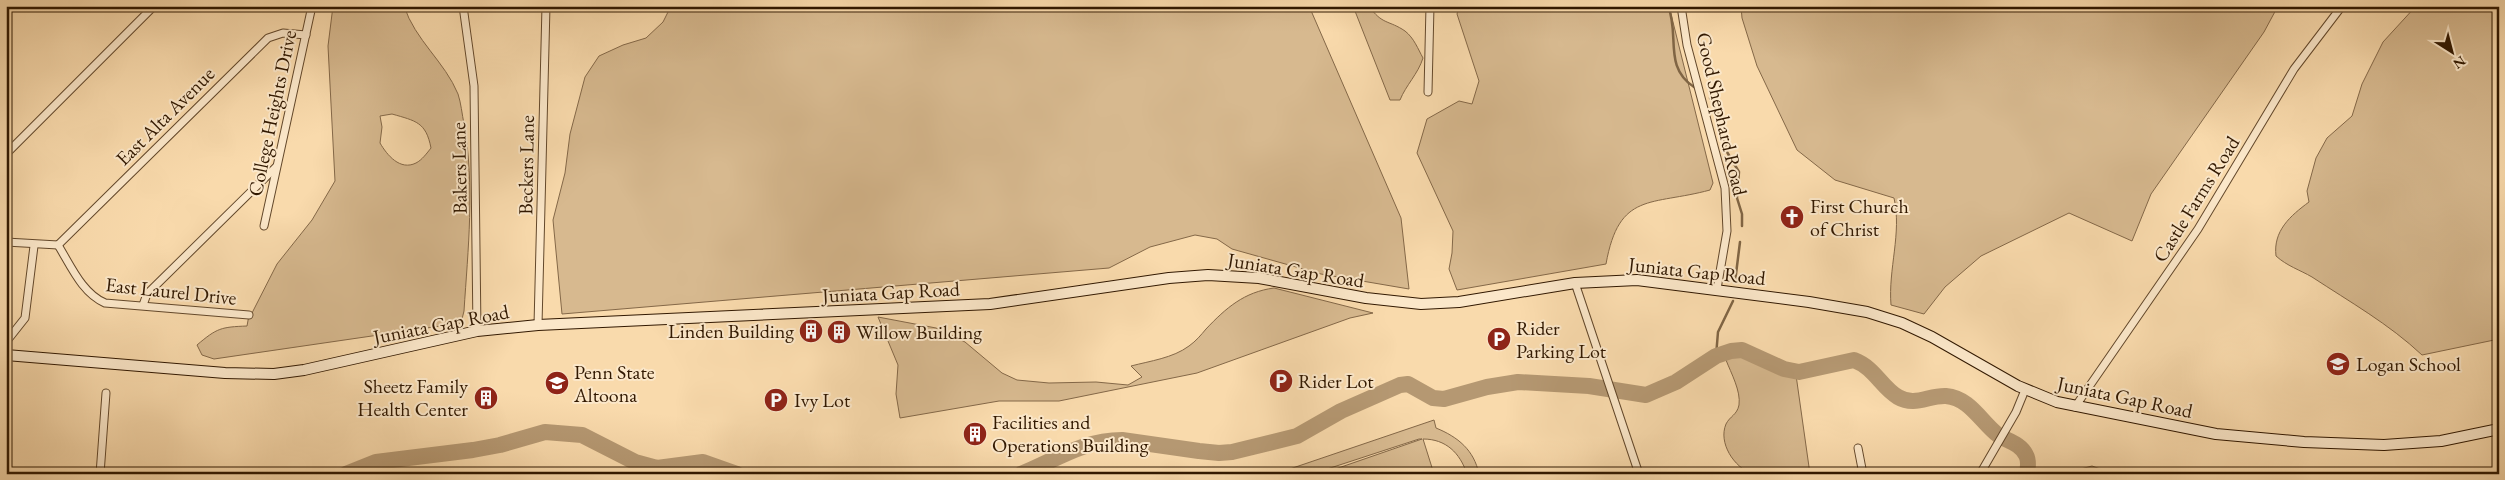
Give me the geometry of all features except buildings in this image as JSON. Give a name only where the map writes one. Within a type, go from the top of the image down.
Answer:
[{"type":"main road","name":"Juniata Gap Road","points":[[6,355],[215,373],[274,374],[304,370],[477,330],[538,325],[990,304],[1169,278],[1208,275],[1259,278],[1366,298],[1421,304],[1459,302],[1575,283],[1637,280],[1845,307],[1887,318],[1932,337],[2025,390],[2075,407],[2216,434],[2324,443],[2384,445],[2420,443],[2499,429]]},
{"type":"street","points":[[6,11],[11,6]]},
{"type":"street","points":[[6,154],[154,6]]},
{"type":"street","name":"College Heights Drive","points":[[264,226],[312,6]]},
{"type":"street","name":"Bakers Lane","points":[[463,6],[474,86],[477,330]]},
{"type":"street","name":"Beckers Lane","points":[[538,325],[546,6]]},
{"type":"street","points":[[1428,92],[1430,6]]},
{"type":"street","name":"Good Shephard Road","points":[[1681,6],[1687,45],[1725,188],[1727,231],[1717,289]]},
{"type":"street","name":"Castle Farms Road","points":[[2075,407],[2198,229],[2294,69],[2342,6]]},
{"type":"street","name":"East Alta Avenue","points":[[58,245],[268,38],[284,33],[306,35]]},
{"type":"street","points":[[143,305],[147,294],[277,166]]},
{"type":"street","points":[[6,242],[34,246],[58,245]]},
{"type":"street","name":"East Laurel Drive","points":[[58,245],[84,288],[94,298],[105,303],[249,315]]},
{"type":"street","points":[[6,342],[25,318],[34,246]]},
{"type":"street","points":[[1575,283],[1639,474]]},
{"type":"street","points":[[1980,474],[2016,412],[2025,390]]},
{"type":"street","points":[[100,474],[106,392]]},
{"type":"street","points":[[1858,448],[1863,474]]},
{"type":"shaded area","points":[[333,6],[404,6],[415,30],[446,72],[458,94],[467,147],[470,194],[464,311],[461,323],[214,359],[202,355],[197,345],[210,335],[225,328],[247,326],[249,315],[252,313],[277,264],[312,220],[335,181],[328,46]],"holes":[[[392,114],[419,124],[429,139],[431,148],[416,163],[410,165],[399,163],[390,157],[380,143],[382,127],[380,116]]]},
{"type":"shaded area","points":[[671,6],[1309,6],[1401,218],[1409,289],[1321,274],[1232,249],[1217,239],[1195,235],[1150,247],[1109,268],[562,314],[553,220],[565,173],[570,134],[585,77],[599,56],[623,45],[646,38],[663,22]]},
{"type":"shaded area","points":[[1353,6],[1369,6],[1382,19],[1405,31],[1413,40],[1423,58],[1400,100],[1390,100]]},
{"type":"shaded area","points":[[1459,6],[1669,6],[1713,183],[1710,190],[1655,201],[1629,213],[1619,224],[1606,264],[1457,290],[1449,269],[1453,231],[1417,153],[1427,119],[1459,101],[1472,104],[1479,81],[1457,14]]},
{"type":"shaded area","points":[[1741,6],[2278,6],[2264,32],[2151,194],[2132,241],[2069,213],[1981,256],[1945,287],[1924,314],[1891,305],[1891,278],[1896,238],[1894,198],[1835,180],[1797,150],[1757,66],[1742,18]]},
{"type":"shaded area","points":[[2416,6],[2499,6],[2499,339],[2422,355],[2369,314],[2276,256],[2277,239],[2284,225],[2309,202],[2307,191],[2316,158],[2327,138],[2352,116],[2362,84],[2383,42]]},
{"type":"shaded area","points":[[1274,288],[1373,313],[1350,318],[1197,373],[1059,401],[999,401],[900,418],[896,394],[898,365],[878,317],[936,328],[965,342],[1002,373],[1017,380],[1049,383],[1096,382],[1128,385],[1142,377],[1131,366],[1161,359],[1183,350],[1236,302],[1254,293]]},
{"type":"shaded area","points":[[1735,353],[1760,357],[1775,362],[1796,375],[1810,474],[1752,474],[1739,466],[1729,453],[1724,439],[1724,431],[1726,424],[1738,408],[1739,394],[1726,360]]},
{"type":"shaded area","points":[[1434,420],[1436,428],[1458,440],[1469,451],[1479,474],[1467,474],[1456,454],[1445,445],[1423,439],[1434,474],[1321,474],[1422,439],[1419,439],[1312,474],[1275,474]]},
{"type":"shaded area","points":[[2092,466],[2114,474],[2067,474],[2069,472]]},
{"type":"waterway","points":[[1668,6],[1673,28],[1675,60],[1684,79],[1694,87]]},
{"type":"waterway","points":[[1710,98],[1717,108],[1727,152],[1739,172],[1737,198],[1742,214],[1742,226]]},
{"type":"waterway","points":[[1735,282],[1740,242]]},
{"type":"waterway","points":[[1716,356],[1718,332],[1733,301]]},
{"type":"waterway","points":[[1021,474],[1082,447],[1108,441],[1122,440],[1199,451],[1232,452],[1297,436],[1341,411],[1400,385],[1408,384],[1433,398],[1444,399],[1487,387],[1518,382],[1589,386],[1646,395],[1676,382],[1716,356],[1742,350],[1784,369],[1799,372],[1854,360],[1861,363],[1892,393],[1904,400],[1916,401],[1946,396],[1962,401],[1975,411],[1998,435],[2023,451],[2028,459],[2027,474]]},
{"type":"waterway","points":[[346,474],[376,462],[473,450],[500,445],[545,432],[582,435],[635,462],[657,468],[703,462],[737,474]]},
{"type":"place","name":"First Church of Christ","points":[[1792,217]]},
{"type":"place","name":"Linden Building","points":[[811,331]]},
{"type":"place","name":"Willow Building","points":[[839,332]]},
{"type":"place","name":"Rider Parking Lot","points":[[1499,339]]},
{"type":"place","name":"Logan School","points":[[2338,364]]},
{"type":"place","name":"Rider Lot","points":[[1281,381]]},
{"type":"place","name":"Penn State Altoona","points":[[557,383]]},
{"type":"place","name":"Sheetz Family Health Center","points":[[486,398]]},
{"type":"place","name":"Ivy Lot","points":[[776,400]]},
{"type":"place","name":"Facilities and Operations Building","points":[[975,434]]}]
